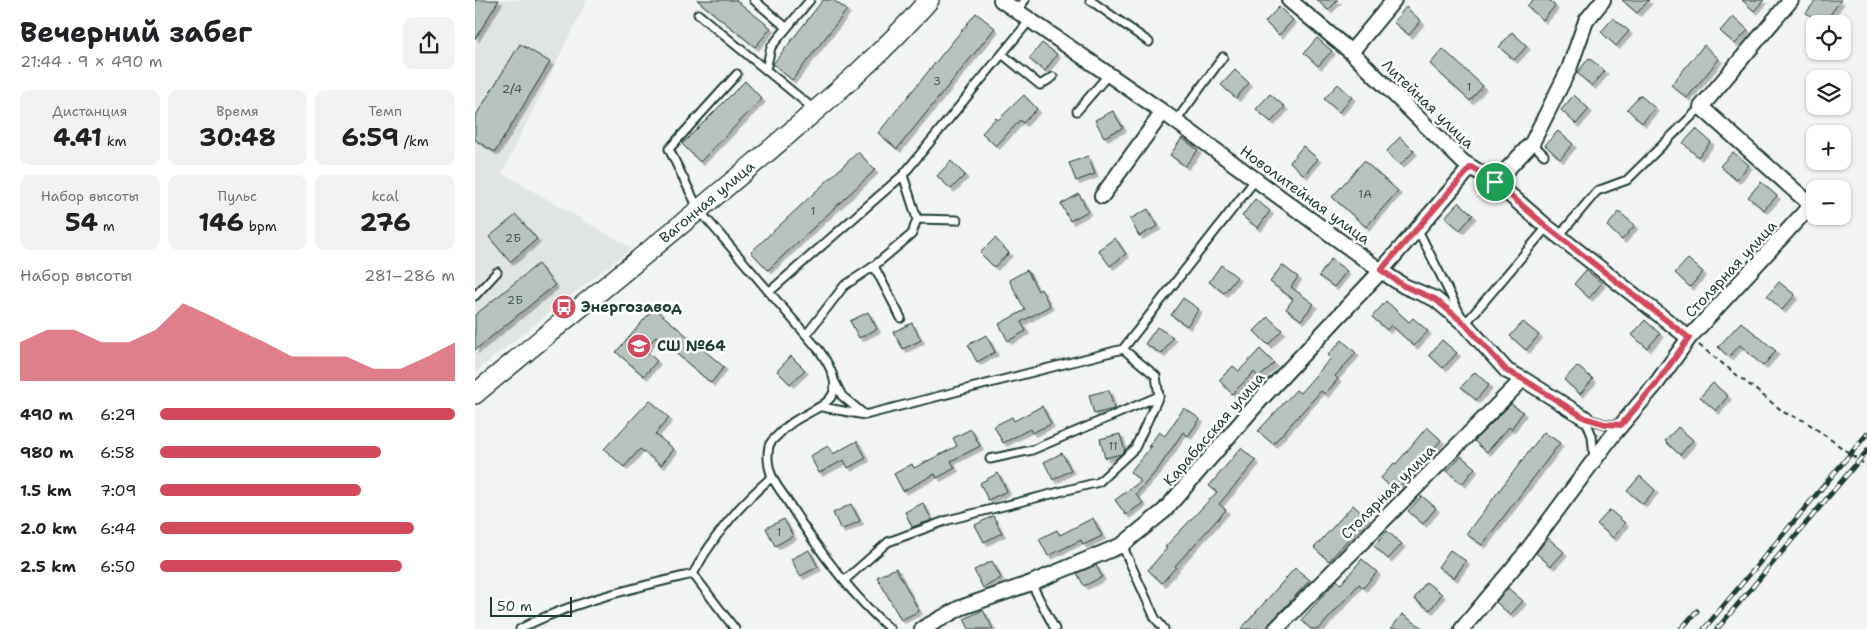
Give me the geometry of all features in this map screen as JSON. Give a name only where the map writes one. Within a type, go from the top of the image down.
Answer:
[{"type":"street","name":"Вагонная улица","points":[[476,392],[699,210],[815,111],[877,56],[929,0]]},
{"type":"street","name":"Новолитейная улица","points":[[1001,0],[1021,6],[1030,20],[1176,121],[1404,286],[1435,299],[1465,324],[1507,371],[1585,418]]},
{"type":"street","name":"Литейная улица","points":[[1289,0],[1351,52],[1471,167],[1495,182],[1547,227],[1689,338]]},
{"type":"street","points":[[1351,52],[1394,0]]},
{"type":"street","points":[[1495,182],[1533,143],[1569,69],[1586,21],[1603,0]]},
{"type":"street","points":[[1701,107],[1791,0]]},
{"type":"street","name":"Столярная улица","points":[[1461,629],[1523,556],[1594,459],[1656,384],[1689,338],[1811,205],[1701,107]]},
{"type":"street","points":[[1102,196],[1163,112]]},
{"type":"street","name":"Карабасская улица","points":[[922,629],[960,608],[1031,583],[1123,545],[1165,511],[1276,383],[1381,270],[1471,167]]},
{"type":"street","name":"Столярная улица","points":[[1277,629],[1523,379]]},
{"type":"lane","points":[[754,0],[787,28]]},
{"type":"lane","points":[[766,70],[771,47],[810,0]]},
{"type":"lane","points":[[1091,0],[1149,42]]},
{"type":"lane","points":[[698,14],[815,111]]},
{"type":"lane","points":[[769,292],[903,175],[1030,20]]},
{"type":"lane","points":[[1002,54],[1040,85],[1053,77]]},
{"type":"lane","points":[[1176,121],[1223,57]]},
{"type":"lane","points":[[737,74],[669,149],[699,210],[830,365],[841,396],[865,415]]},
{"type":"lane","points":[[1077,111],[1109,74]]},
{"type":"lane","points":[[1559,236],[1597,191],[1627,180],[1701,107]]},
{"type":"lane","points":[[1533,143],[1544,155]]},
{"type":"lane","points":[[806,335],[843,286],[874,266],[912,234],[917,219],[903,175]]},
{"type":"lane","points":[[822,408],[865,415],[1123,349],[1256,180]]},
{"type":"lane","points":[[917,219],[957,220]]},
{"type":"lane","points":[[1417,228],[1465,324],[1547,227]]},
{"type":"lane","points":[[874,266],[901,318]]},
{"type":"lane","points":[[475,296],[497,272]]},
{"type":"lane","points":[[845,580],[888,542],[948,520],[1099,482],[1135,448],[1159,396],[1156,376],[1123,349]]},
{"type":"lane","points":[[835,382],[832,397],[822,408],[795,421],[769,445],[768,459],[772,477],[822,552],[877,618],[889,629]]},
{"type":"lane","points":[[991,459],[1032,450],[1159,396]]},
{"type":"lane","points":[[1585,418],[1605,424],[1621,425]]},
{"type":"lane","points":[[1585,418],[1592,436],[1594,459]]},
{"type":"lane","points":[[520,629],[542,617],[645,586],[693,574],[705,551],[744,500],[772,477]]},
{"type":"lane","points":[[1123,545],[1155,618],[1164,629]]},
{"type":"lane","points":[[693,574],[735,629]]},
{"type":"lane","points":[[1031,583],[1055,629]]},
{"type":"path","points":[[1689,338],[1785,413],[1805,421],[1867,466]]},
{"type":"shaded area","points":[[475,0],[587,0],[502,173],[631,248],[475,372]]},
{"type":"building","points":[[475,0],[499,0],[475,39]]},
{"type":"building","points":[[697,0],[736,0],[771,28],[755,47]]},
{"type":"building","points":[[823,0],[833,0],[847,10],[792,80],[773,64]]},
{"type":"building","points":[[1317,0],[1338,0],[1328,10]]},
{"type":"building","points":[[1533,0],[1549,0],[1555,6],[1543,20],[1527,6]]},
{"type":"building","points":[[1622,0],[1649,0],[1637,13]]},
{"type":"building","points":[[1742,0],[1764,0],[1754,11]]},
{"type":"building","points":[[1816,0],[1841,0],[1830,15],[1809,15],[1806,13]]},
{"type":"building","points":[[1279,7],[1293,20],[1279,35],[1265,22]]},
{"type":"building","points":[[1406,7],[1421,21],[1409,35],[1393,22]]},
{"type":"building","points":[[976,13],[995,28],[897,149],[878,133]]},
{"type":"building","points":[[1733,16],[1748,30],[1735,44],[1720,31]]},
{"type":"building","points":[[1613,18],[1629,31],[1616,46],[1601,32]]},
{"type":"building","points":[[1512,32],[1527,46],[1514,60],[1499,47]]},
{"type":"building","points":[[1317,38],[1332,51],[1318,66],[1304,53]]},
{"type":"building","points":[[1042,43],[1057,54],[1045,71],[1029,59]]},
{"type":"building","points":[[520,44],[550,62],[495,152],[475,140],[475,117]]},
{"type":"building","points":[[1704,45],[1719,59],[1687,98],[1671,85]]},
{"type":"building","points":[[1443,49],[1483,86],[1470,101],[1430,64]]},
{"type":"building","points":[[1589,58],[1605,71],[1592,86],[1577,73]]},
{"type":"building","points":[[1235,70],[1249,83],[1236,98],[1221,85]]},
{"type":"building","points":[[745,81],[762,99],[700,162],[682,144]]},
{"type":"building","points":[[1338,84],[1352,97],[1339,112],[1324,99]]},
{"type":"building","points":[[1270,94],[1285,107],[1271,122],[1256,109]]},
{"type":"building","points":[[1024,95],[1037,109],[1023,123],[1020,120],[996,146],[982,133],[996,118],[998,120]]},
{"type":"building","points":[[1574,95],[1589,109],[1576,124],[1561,110]]},
{"type":"building","points":[[1640,95],[1655,108],[1642,123],[1627,109]]},
{"type":"building","points":[[1113,111],[1123,128],[1104,137],[1095,120]]},
{"type":"building","points":[[1696,129],[1711,142],[1698,157],[1683,143]]},
{"type":"building","points":[[1558,131],[1573,144],[1560,159],[1545,145]]},
{"type":"building","points":[[1400,137],[1414,151],[1400,165],[1386,152]]},
{"type":"building","points":[[1182,138],[1198,150],[1185,166],[1170,155]]},
{"type":"building","points":[[1303,146],[1318,159],[1304,175],[1290,162]]},
{"type":"building","points":[[858,152],[875,170],[768,270],[751,252]]},
{"type":"building","points":[[1733,152],[1749,165],[1736,180],[1720,166]]},
{"type":"building","points":[[1088,156],[1095,174],[1076,181],[1069,163]]},
{"type":"building","points":[[951,161],[965,175],[951,189],[937,176]]},
{"type":"building","points":[[1364,161],[1398,191],[1366,227],[1332,197]]},
{"type":"building","points":[[1761,182],[1777,196],[1764,210],[1748,197]]},
{"type":"building","points":[[1079,194],[1088,211],[1070,221],[1061,204]]},
{"type":"building","points":[[1255,199],[1270,211],[1258,228],[1242,216]]},
{"type":"building","points":[[1459,202],[1473,215],[1460,230],[1445,217]]},
{"type":"building","points":[[1148,209],[1158,226],[1139,236],[1130,219]]},
{"type":"building","points":[[1619,212],[1635,225],[1622,240],[1607,226]]},
{"type":"building","points":[[516,215],[537,239],[510,262],[489,237]]},
{"type":"building","points":[[995,238],[1009,253],[994,267],[980,253]]},
{"type":"building","points":[[1115,238],[1126,254],[1110,266],[1098,250]]},
{"type":"building","points":[[1331,259],[1347,271],[1334,287],[1319,276]]},
{"type":"building","points":[[1688,259],[1703,272],[1690,287],[1675,273]]},
{"type":"building","points":[[538,264],[555,285],[475,350],[475,315]]},
{"type":"building","points":[[1221,265],[1237,277],[1224,293],[1209,282]]},
{"type":"building","points":[[1282,265],[1298,277],[1291,287],[1314,304],[1301,320],[1286,309],[1293,299],[1270,282]]},
{"type":"building","points":[[1027,270],[1038,291],[1041,289],[1050,306],[1021,322],[1026,331],[1008,341],[999,324],[1025,310],[1009,280]]},
{"type":"building","points":[[1586,270],[1602,283],[1589,298],[1574,284]]},
{"type":"building","points":[[1779,282],[1795,295],[1782,310],[1767,296]]},
{"type":"building","points":[[1183,298],[1199,309],[1187,326],[1171,315]]},
{"type":"building","points":[[1386,301],[1409,322],[1413,318],[1428,331],[1414,346],[1391,325],[1387,330],[1372,317]]},
{"type":"building","points":[[654,308],[724,367],[711,383],[656,336],[645,350],[657,361],[644,376],[616,352]]},
{"type":"building","points":[[868,312],[877,329],[859,338],[850,321]]},
{"type":"building","points":[[1268,317],[1282,330],[1268,345],[1254,331]]},
{"type":"building","points":[[1645,320],[1660,334],[1647,348],[1632,335]]},
{"type":"building","points":[[1523,322],[1539,335],[1526,350],[1510,336]]},
{"type":"building","points":[[1741,322],[1776,351],[1763,366],[1740,345],[1729,357],[1718,347]]},
{"type":"building","points":[[912,323],[921,340],[903,349],[893,332]]},
{"type":"building","points":[[1157,327],[1173,337],[1162,354],[1145,344]]},
{"type":"building","points":[[986,335],[995,352],[977,362],[968,345]]},
{"type":"building","points":[[1342,340],[1356,353],[1335,376],[1338,379],[1325,394],[1321,391],[1273,444],[1258,431],[1296,390],[1300,393],[1331,358],[1328,355]]},
{"type":"building","points":[[1442,340],[1457,353],[1443,368],[1429,355]]},
{"type":"building","points":[[1260,349],[1274,363],[1259,378],[1254,372],[1232,394],[1219,380],[1233,366],[1239,371]]},
{"type":"building","points":[[791,356],[805,370],[790,384],[777,371]]},
{"type":"building","points":[[1577,366],[1593,379],[1580,394],[1564,380]]},
{"type":"building","points":[[1475,372],[1489,385],[1476,400],[1461,387]]},
{"type":"building","points":[[1713,383],[1728,396],[1716,411],[1700,397]]},
{"type":"building","points":[[1109,390],[1114,409],[1094,414],[1089,395]]},
{"type":"building","points":[[650,400],[669,418],[655,434],[674,449],[661,465],[640,449],[624,467],[604,449]]},
{"type":"building","points":[[1511,404],[1523,412],[1511,429],[1509,427],[1487,452],[1474,441]]},
{"type":"building","points":[[1042,406],[1051,424],[1032,433],[1030,429],[1003,443],[994,426],[1012,417],[1014,421]]},
{"type":"building","points":[[1184,408],[1200,419],[1188,436],[1183,432],[1158,469],[1136,494],[1143,503],[1126,515],[1115,500],[1141,481],[1130,472],[1152,446],[1148,447],[1159,432],[1165,436]]},
{"type":"building","points":[[1427,427],[1441,440],[1412,475],[1395,491],[1381,478],[1394,463],[1396,464]]},
{"type":"building","points":[[1678,427],[1693,440],[1680,455],[1665,441]]},
{"type":"building","points":[[971,429],[980,446],[951,461],[955,468],[937,478],[935,474],[903,491],[894,474],[912,464],[914,468],[957,446],[953,438]]},
{"type":"building","points":[[1544,432],[1560,443],[1482,545],[1466,534]]},
{"type":"building","points":[[1120,434],[1125,451],[1121,454],[1105,458],[1100,439]]},
{"type":"building","points":[[857,441],[866,458],[848,468],[844,460],[819,473],[810,456],[828,446],[833,454]]},
{"type":"building","points":[[1241,448],[1256,461],[1219,504],[1226,510],[1162,583],[1148,570],[1167,548],[1165,547],[1217,492],[1209,486]]},
{"type":"building","points":[[1062,453],[1071,470],[1053,480],[1044,462]]},
{"type":"building","points":[[1461,456],[1475,468],[1462,484],[1447,471]]},
{"type":"building","points":[[998,473],[1007,491],[988,500],[980,483]]},
{"type":"building","points":[[1640,476],[1655,490],[1643,504],[1627,491]]},
{"type":"building","points":[[1422,496],[1436,508],[1423,524],[1408,511]]},
{"type":"building","points":[[923,503],[932,520],[912,527],[905,512]]},
{"type":"building","points":[[851,504],[860,521],[841,530],[833,513]]},
{"type":"building","points":[[1353,505],[1367,518],[1329,561],[1314,548]]},
{"type":"building","points":[[1610,510],[1625,523],[1613,538],[1597,524]]},
{"type":"building","points":[[993,516],[1002,533],[984,542],[975,525]]},
{"type":"building","points":[[1093,518],[1102,536],[1083,545],[1081,540],[1048,556],[1039,539],[1057,530],[1060,535]]},
{"type":"building","points":[[784,519],[793,536],[775,546],[766,528]]},
{"type":"building","points":[[1387,531],[1402,544],[1388,559],[1374,546]]},
{"type":"building","points":[[1548,538],[1564,552],[1551,566],[1536,553]]},
{"type":"building","points":[[809,550],[818,567],[800,576],[791,559]]},
{"type":"building","points":[[1450,550],[1466,561],[1454,578],[1438,567]]},
{"type":"building","points":[[1362,559],[1377,572],[1363,588],[1359,584],[1319,629],[1311,629],[1301,620],[1337,580],[1341,584]]},
{"type":"building","points":[[992,561],[1001,578],[983,588],[974,570]]},
{"type":"building","points":[[1096,565],[1102,577],[1084,586],[1077,573]]},
{"type":"building","points":[[896,568],[919,611],[901,620],[877,577]]},
{"type":"building","points":[[1295,568],[1310,580],[1270,623],[1267,629],[1241,629]]},
{"type":"building","points":[[1426,582],[1442,594],[1430,610],[1414,599]]},
{"type":"building","points":[[1508,588],[1523,601],[1510,615],[1496,602]]},
{"type":"building","points":[[983,610],[993,629],[969,629],[964,619]]},
{"type":"building","points":[[1402,614],[1424,629],[1391,629]]},
{"type":"railway","points":[[1704,629],[1867,434]]},
{"type":"railway","points":[[1717,629],[1867,451]]},
{"type":"railway","points":[[1681,629],[1697,611]]},
{"type":"place","name":"Энергозавод","points":[[564,307]]},
{"type":"place","name":"СШ №64","points":[[639,346]]},
{"type":"route","points":[[1471,167],[1495,182],[1547,227],[1689,338],[1656,384],[1621,425],[1605,424],[1585,418],[1507,371],[1465,324],[1435,299],[1404,286],[1381,270],[1471,167]]}]
